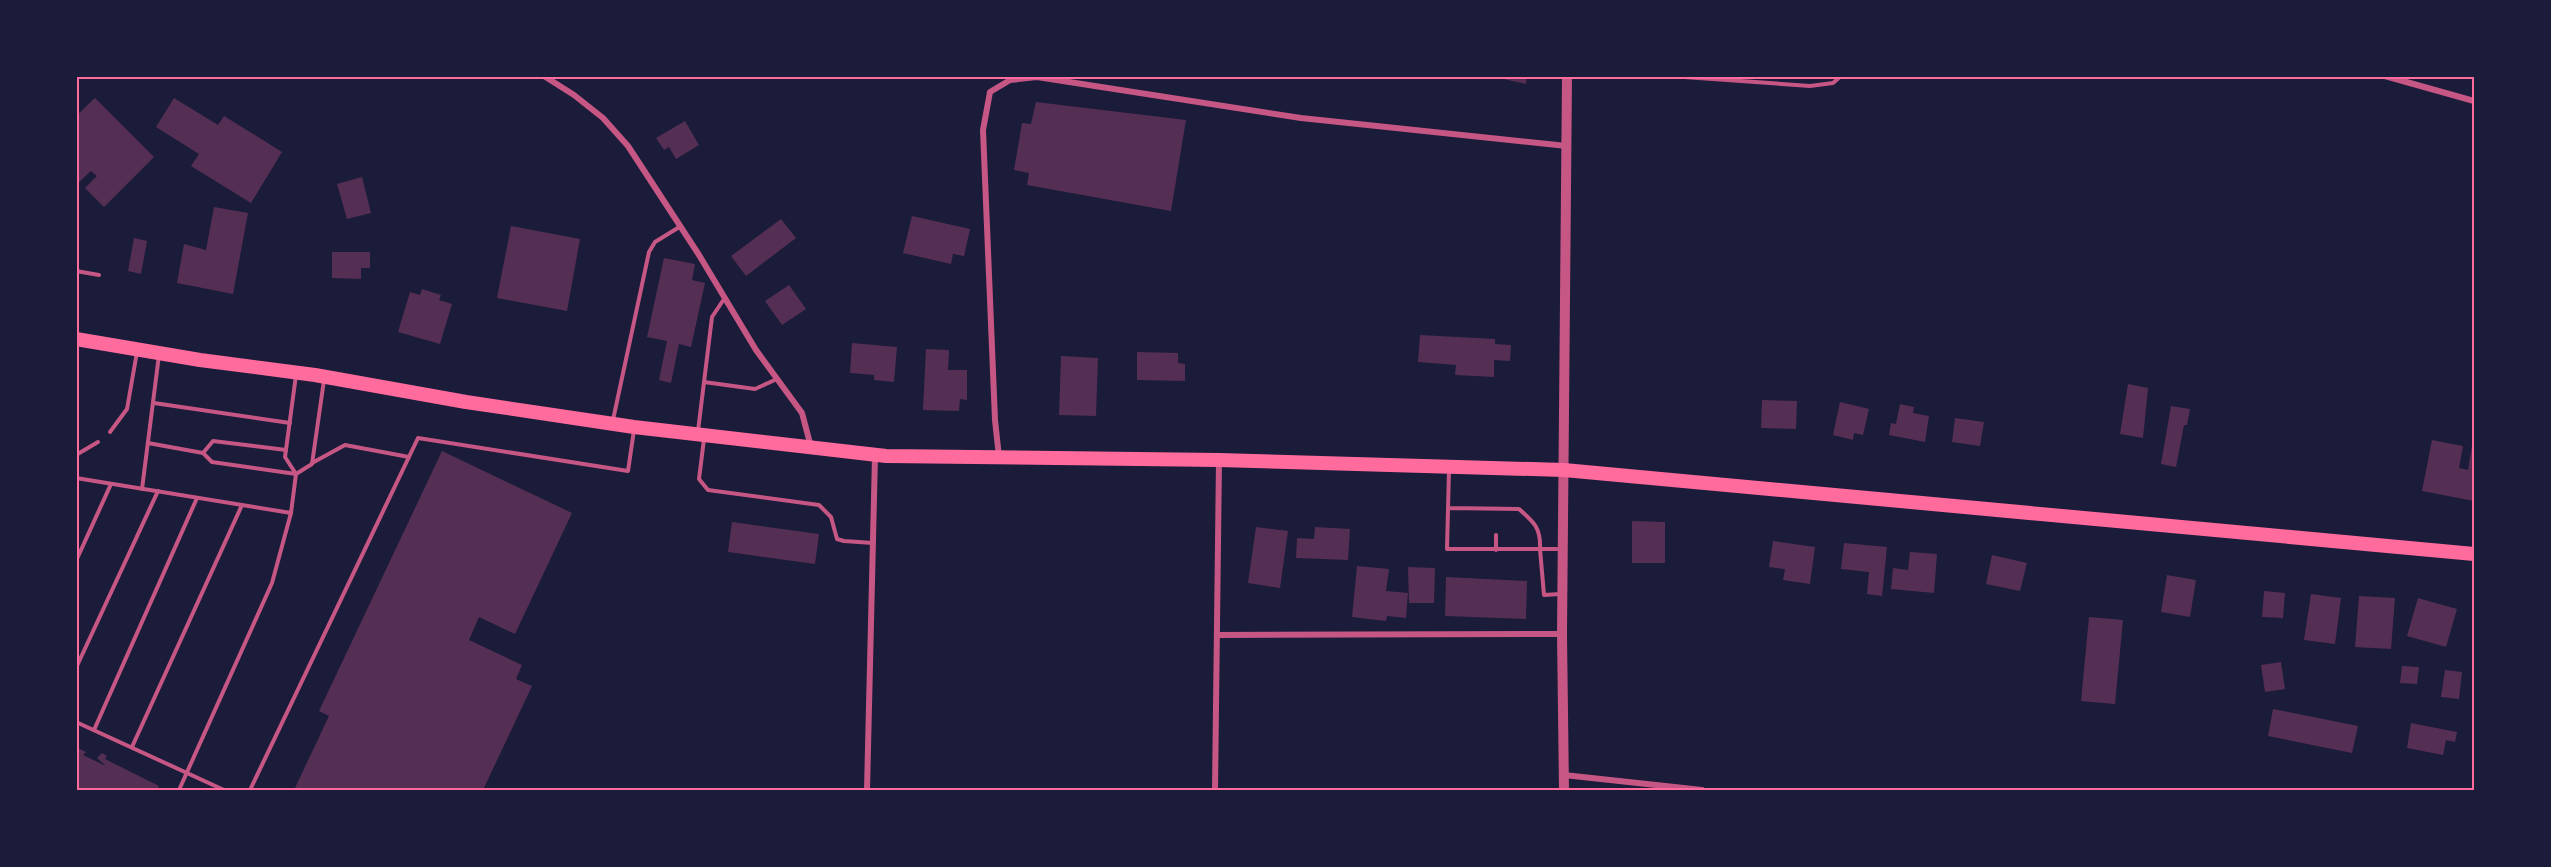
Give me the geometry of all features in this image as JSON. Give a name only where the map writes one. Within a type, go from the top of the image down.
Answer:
[{"type":"highway","points":[[76,339],[324,376],[466,402],[612,424],[875,455],[1219,460],[1564,470],[2475,554]]},
{"type":"street","points":[[544,76],[574,95],[615,132],[641,165],[777,380],[802,413],[812,449]]},
{"type":"street","points":[[1564,790],[1562,594],[1567,76]]},
{"type":"street","points":[[2385,76],[2475,101]]},
{"type":"street","points":[[999,457],[995,420],[983,130],[990,92],[1010,80],[1037,77],[1301,118],[1567,146]]},
{"type":"street","points":[[867,790],[875,455]]},
{"type":"street","points":[[1215,790],[1219,460]]},
{"type":"street","points":[[1217,635],[1562,634]]},
{"type":"street","points":[[1563,775],[1702,790]]},
{"type":"lane","points":[[1670,76],[1810,86],[1833,83],[1841,76]]},
{"type":"lane","points":[[612,424],[649,252],[655,242],[681,226]]},
{"type":"lane","points":[[76,271],[99,275]]},
{"type":"lane","points":[[725,298],[712,317],[704,382],[699,479],[708,490],[819,505],[831,517],[837,538],[844,541],[873,543]]},
{"type":"lane","points":[[111,432],[127,409],[138,349]]},
{"type":"lane","points":[[142,489],[159,353]]},
{"type":"lane","points":[[179,790],[272,583],[291,513],[296,474],[285,457],[297,372]]},
{"type":"lane","points":[[312,464],[324,376]]},
{"type":"lane","points":[[704,382],[755,389],[777,380]]},
{"type":"lane","points":[[154,403],[290,423]]},
{"type":"lane","points":[[250,790],[418,438],[628,471],[634,427]]},
{"type":"lane","points":[[203,453],[213,441],[286,450]]},
{"type":"lane","points":[[76,455],[98,442]]},
{"type":"lane","points":[[148,443],[203,453],[212,462],[296,474],[345,444],[409,457]]},
{"type":"lane","points":[[1449,467],[1447,549],[1564,549]]},
{"type":"lane","points":[[76,478],[291,513]]},
{"type":"lane","points":[[76,561],[111,484]]},
{"type":"lane","points":[[76,668],[158,491]]},
{"type":"lane","points":[[94,730],[197,498]]},
{"type":"lane","points":[[132,747],[242,505]]},
{"type":"lane","points":[[1448,508],[1496,511],[1519,509],[1531,520],[1540,534],[1544,595],[1562,594]]},
{"type":"lane","points":[[1496,535],[1496,550]]},
{"type":"lane","points":[[76,722],[224,790]]},
{"type":"building","points":[[1490,76],[1527,76],[1526,84]]},
{"type":"building","points":[[95,98],[154,157],[104,207],[85,188],[97,176],[91,171],[76,185],[76,116]]},
{"type":"building","points":[[174,98],[218,125],[224,116],[282,152],[251,203],[191,166],[199,154],[156,127]]},
{"type":"building","points":[[1036,102],[1186,120],[1171,211],[1027,185],[1029,173],[1014,170],[1022,123],[1031,124]]},
{"type":"building","points":[[685,121],[699,145],[676,159],[669,147],[664,150],[656,138]]},
{"type":"building","points":[[362,177],[371,213],[347,219],[337,184]]},
{"type":"building","points":[[214,207],[248,213],[233,294],[177,283],[184,244],[206,250]]},
{"type":"building","points":[[912,216],[970,229],[964,256],[953,254],[951,264],[903,253]]},
{"type":"building","points":[[781,219],[796,238],[746,276],[731,256]]},
{"type":"building","points":[[511,226],[580,239],[567,311],[497,298]]},
{"type":"building","points":[[134,238],[147,241],[141,274],[128,271]]},
{"type":"building","points":[[332,252],[370,252],[370,268],[361,268],[361,279],[332,278]]},
{"type":"building","points":[[664,258],[695,264],[692,280],[705,283],[691,347],[679,344],[671,383],[659,380],[667,341],[647,337]]},
{"type":"building","points":[[789,285],[806,309],[782,325],[765,301]]},
{"type":"building","points":[[422,289],[441,295],[439,300],[452,304],[440,344],[398,332],[410,292],[420,295]]},
{"type":"building","points":[[1420,335],[1495,339],[1495,344],[1511,345],[1510,361],[1494,360],[1494,377],[1455,375],[1456,365],[1418,362]]},
{"type":"building","points":[[852,343],[897,347],[894,382],[874,380],[874,375],[850,373]]},
{"type":"building","points":[[926,349],[949,350],[948,370],[967,370],[967,400],[960,399],[959,411],[923,410]]},
{"type":"building","points":[[1137,352],[1178,353],[1178,363],[1185,364],[1185,381],[1137,380]]},
{"type":"building","points":[[1061,356],[1098,358],[1096,416],[1059,415]]},
{"type":"building","points":[[2128,384],[2148,388],[2143,438],[2120,434]]},
{"type":"building","points":[[1762,400],[1797,401],[1796,429],[1761,428]]},
{"type":"building","points":[[1840,402],[1869,409],[1863,435],[1854,433],[1853,440],[1833,435]]},
{"type":"building","points":[[1900,404],[1914,407],[1913,413],[1929,416],[1925,442],[1889,435],[1891,423],[1896,424]]},
{"type":"building","points":[[2171,406],[2190,409],[2187,425],[2184,425],[2176,467],[2161,464]]},
{"type":"building","points":[[1955,418],[1984,422],[1980,446],[1952,442]]},
{"type":"building","points":[[2473,439],[2474,501],[2422,491],[2432,440],[2463,446],[2459,468],[2468,470]]},
{"type":"building","points":[[442,451],[572,513],[515,634],[479,617],[469,640],[522,665],[516,679],[532,686],[483,790],[294,790],[329,716],[319,711]]},
{"type":"building","points":[[1632,521],[1665,522],[1665,563],[1632,563]]},
{"type":"building","points":[[732,522],[819,534],[815,564],[728,552]]},
{"type":"building","points":[[1256,527],[1288,531],[1280,588],[1248,583]]},
{"type":"building","points":[[1315,527],[1350,529],[1348,560],[1296,558],[1297,538],[1314,539]]},
{"type":"building","points":[[1773,541],[1815,547],[1810,584],[1783,580],[1785,569],[1769,567]]},
{"type":"building","points":[[1844,543],[1887,547],[1882,596],[1867,594],[1869,572],[1841,569]]},
{"type":"building","points":[[1910,552],[1937,554],[1934,593],[1891,589],[1893,568],[1908,570]]},
{"type":"building","points":[[1992,555],[2027,563],[2020,591],[1986,584]]},
{"type":"building","points":[[1357,566],[1389,569],[1386,591],[1408,593],[1406,618],[1387,616],[1386,621],[1352,617]]},
{"type":"building","points":[[1408,567],[1435,568],[1434,603],[1409,603]]},
{"type":"building","points":[[2167,575],[2196,580],[2190,617],[2161,612]]},
{"type":"building","points":[[1446,577],[1527,581],[1526,619],[1445,616]]},
{"type":"building","points":[[2264,591],[2285,593],[2283,618],[2262,617]]},
{"type":"building","points":[[2311,594],[2341,598],[2335,644],[2304,640]]},
{"type":"building","points":[[2359,596],[2395,598],[2391,649],[2355,647]]},
{"type":"building","points":[[2418,598],[2457,609],[2446,647],[2407,636]]},
{"type":"building","points":[[2089,617],[2123,620],[2115,704],[2081,701]]},
{"type":"building","points":[[2281,662],[2285,689],[2265,692],[2261,665]]},
{"type":"building","points":[[2402,666],[2419,667],[2417,684],[2400,683]]},
{"type":"building","points":[[2445,670],[2462,672],[2459,699],[2441,697]]},
{"type":"building","points":[[2273,709],[2358,726],[2352,753],[2268,736]]},
{"type":"building","points":[[2411,723],[2457,732],[2455,742],[2446,740],[2443,755],[2407,748]]},
{"type":"building","points":[[76,747],[86,752],[83,755],[106,766],[97,758],[102,753],[107,756],[105,759],[159,786],[157,790],[76,790]]}]
